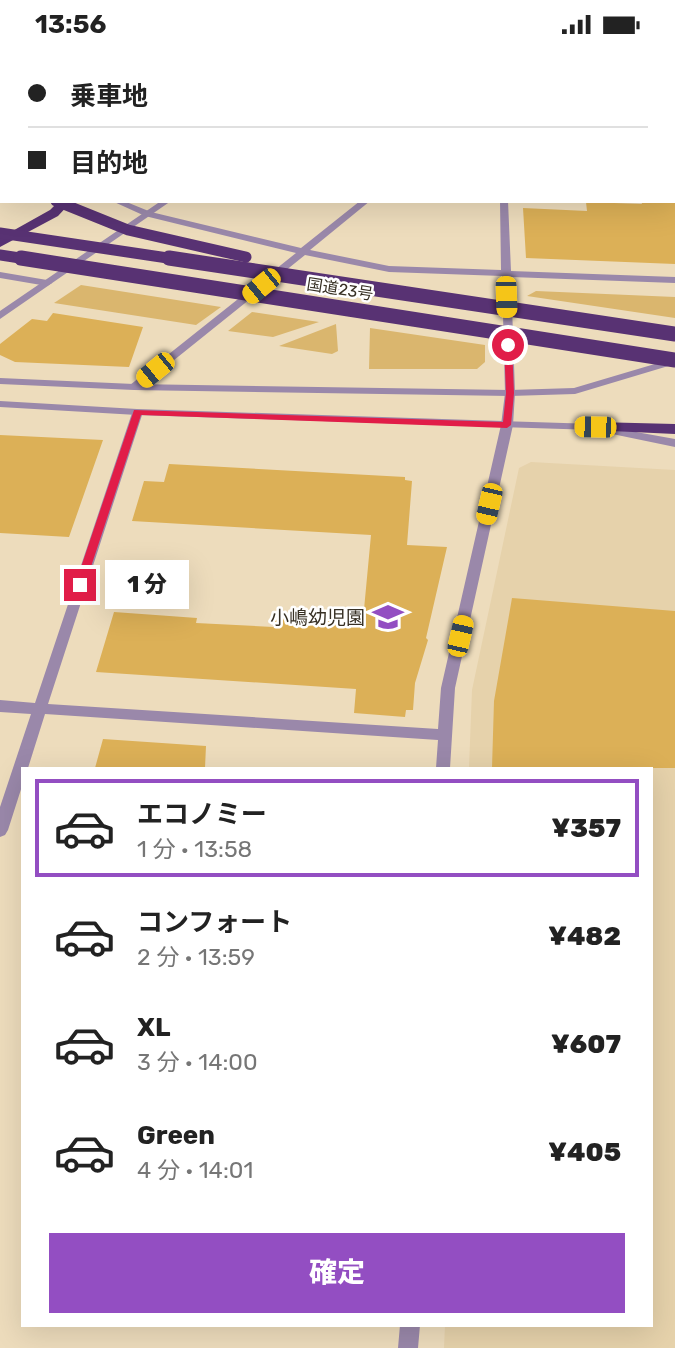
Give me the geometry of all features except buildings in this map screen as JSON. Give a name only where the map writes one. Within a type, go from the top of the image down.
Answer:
[{"type":"highway","points":[[61,203],[128,230],[387,290]]},
{"type":"highway","points":[[0,243],[54,213],[63,203]]},
{"type":"highway","name":"国道23号","points":[[0,233],[675,334]]},
{"type":"highway","name":"国道23号","points":[[0,255],[675,361]]},
{"type":"highway","points":[[595,427],[675,429]]},
{"type":"street","points":[[121,203],[148,214],[303,252],[389,269],[675,281]]},
{"type":"street","points":[[0,316],[164,203]]},
{"type":"street","points":[[134,387],[364,203]]},
{"type":"street","points":[[443,767],[448,688],[507,425],[510,393],[504,203]]},
{"type":"street","points":[[0,275],[47,283]]},
{"type":"street","points":[[0,381],[134,387],[510,393],[575,391],[675,361]]},
{"type":"street","points":[[0,404],[137,412],[595,427],[675,443]]},
{"type":"street","points":[[0,830],[137,412]]},
{"type":"street","points":[[0,706],[445,734]]},
{"type":"street","points":[[408,1348],[410,1327]]},
{"type":"shaded area","points":[[81,285],[221,307],[196,325],[54,303]]},
{"type":"shaded area","points":[[536,291],[675,297],[675,318],[527,296]]},
{"type":"shaded area","points":[[252,312],[319,322],[273,337],[228,331]]},
{"type":"shaded area","points":[[336,324],[338,351],[332,354],[279,346]]},
{"type":"shaded area","points":[[370,328],[485,345],[485,362],[477,369],[369,369]]},
{"type":"shaded area","points":[[531,462],[675,470],[675,1348],[444,1348],[445,1327],[653,1327],[653,767],[469,767],[472,690],[519,468]]},
{"type":"place","name":"小嶋幼児園","points":[[388,617]]},
{"type":"route","points":[[80,585],[137,412],[507,425],[510,393],[508,345]]}]
